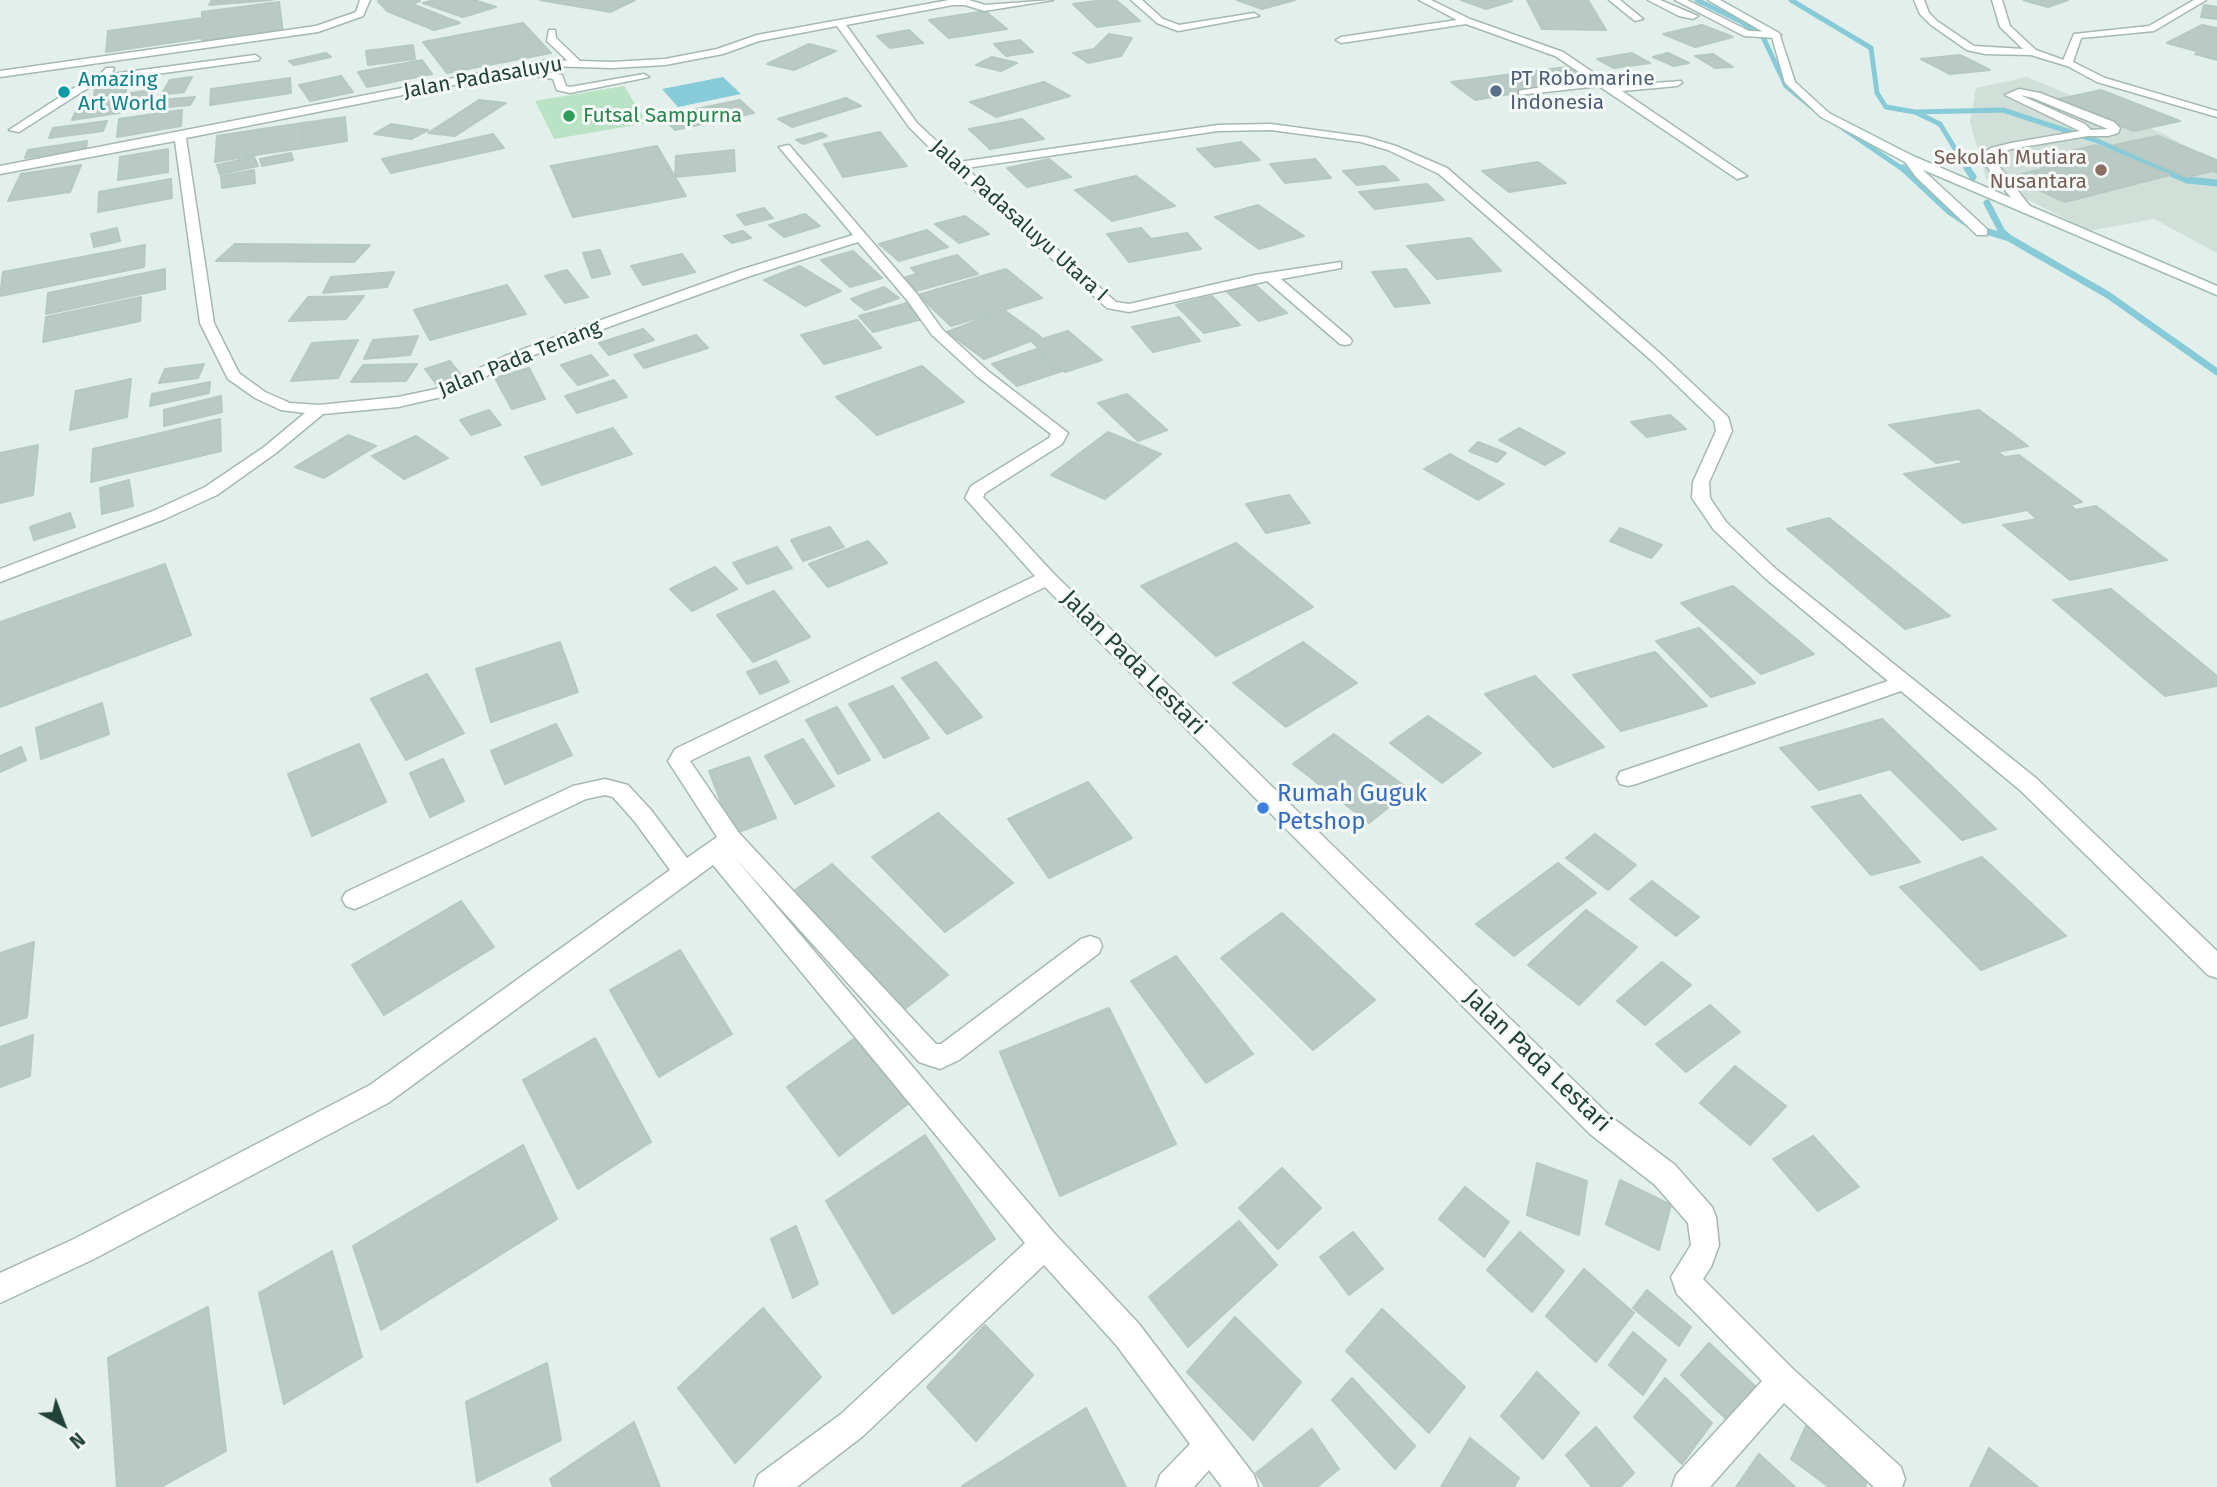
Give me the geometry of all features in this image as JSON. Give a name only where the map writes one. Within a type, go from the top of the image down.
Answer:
[{"type":"street","points":[[0,74],[318,29],[360,14],[365,0]]},
{"type":"street","name":"Jalan Padasaluyu","points":[[0,170],[180,137],[547,62],[637,65],[686,59],[719,52],[757,38],[959,1],[984,8],[1048,0]]},
{"type":"street","points":[[1136,0],[1160,21],[1178,28],[1254,16]]},
{"type":"street","points":[[1424,0],[1468,20],[1559,54],[1741,176]]},
{"type":"street","points":[[1614,0],[1638,19]]},
{"type":"street","points":[[1653,0],[1682,14],[1695,16],[1706,13]]},
{"type":"street","points":[[1680,0],[1747,34],[1767,35]]},
{"type":"street","points":[[1713,0],[1767,35],[1790,83],[1825,114],[1909,159],[2217,291]]},
{"type":"street","points":[[1919,0],[1925,14],[1934,23],[1971,48],[2032,52],[2067,63],[2110,83],[2217,114]]},
{"type":"street","points":[[1997,0],[2005,27],[2032,52]]},
{"type":"street","points":[[2067,63],[2077,36],[2151,29],[2200,0]]},
{"type":"street","points":[[1341,40],[1468,20]]},
{"type":"street","name":"Jalan Padasaluyu Utara I","points":[[839,22],[913,125],[1103,300],[1118,307],[1129,308],[1336,265]]},
{"type":"street","points":[[552,32],[551,39],[575,62]]},
{"type":"street","points":[[15,130],[84,86],[103,78],[255,62],[255,40]]},
{"type":"street","points":[[103,78],[117,59]]},
{"type":"street","points":[[508,70],[558,77],[561,88],[570,90],[644,77]]},
{"type":"street","points":[[1522,93],[1602,82]]},
{"type":"street","points":[[1612,89],[1677,83]]},
{"type":"street","points":[[2026,209],[1992,164],[1989,154],[2011,146],[2088,133],[2108,133],[2114,131],[2114,128],[2110,124],[2036,95],[2019,92],[2010,95],[2081,126],[2088,133]]},
{"type":"street","points":[[955,166],[1114,141],[1246,127],[1300,129],[1362,139],[1392,148],[1443,171],[1657,358],[1722,420],[1724,431],[1701,482],[1701,498],[1710,515],[1771,574],[2029,785],[2217,967]]},
{"type":"street","name":"Jalan Pada Tenang","points":[[180,137],[207,323],[233,376],[260,395],[287,407],[319,410],[398,402],[441,393],[510,359],[609,322],[745,273],[860,237]]},
{"type":"street","name":"Jalan Pada Lestari","points":[[785,147],[912,297],[937,331],[983,374],[1060,433],[1056,441],[973,495],[1047,578],[1600,1125],[1665,1175],[1702,1217],[1705,1245],[1701,1257],[1686,1278],[1686,1284],[1783,1381]]},
{"type":"street","points":[[1909,159],[1920,174],[1982,232]]},
{"type":"street","points":[[1271,277],[1345,341]]},
{"type":"street","points":[[0,576],[146,520],[211,491],[270,450],[319,410]]},
{"type":"street","points":[[1047,578],[682,754],[679,761],[723,845],[1045,1244],[1128,1335],[1242,1487]]},
{"type":"street","points":[[1628,778],[1904,683]]},
{"type":"street","points":[[354,899],[581,792],[605,787],[620,790],[685,873]]},
{"type":"street","points":[[0,1288],[84,1249],[379,1094],[723,845]]},
{"type":"street","points":[[723,845],[928,1055],[940,1057],[950,1052],[1090,946]]},
{"type":"street","points":[[770,1487],[852,1426],[1045,1244]]},
{"type":"street","points":[[1688,1487],[1783,1381],[1889,1479]]},
{"type":"street","points":[[1171,1487],[1210,1445]]},
{"type":"shaded area","name":"Sekolah Mutiara Nusantara","points":[[2027,77],[2164,134],[2217,163],[2217,253],[2154,219],[2089,231],[1986,178],[1970,122],[1976,88]]},
{"type":"green space","points":[[624,86],[647,123],[554,139],[535,101]]},
{"type":"water","points":[[723,77],[741,94],[678,107],[662,89]]},
{"type":"building","points":[[212,0],[272,0],[209,5]]},
{"type":"building","points":[[435,0],[474,0],[496,7],[463,17],[423,3]]},
{"type":"building","points":[[540,0],[635,0],[610,12]]},
{"type":"building","points":[[1116,0],[1140,21],[1097,27],[1073,4]]},
{"type":"building","points":[[1237,0],[1295,0],[1262,9]]},
{"type":"building","points":[[1461,0],[1507,0],[1512,1],[1486,9]]},
{"type":"building","points":[[1527,0],[1588,0],[1606,30],[1542,29]]},
{"type":"building","points":[[2023,0],[2068,0],[2048,7]]},
{"type":"building","points":[[378,1],[420,1],[412,4],[460,23],[434,30],[387,11]]},
{"type":"building","points":[[279,2],[283,33],[203,44],[202,38],[106,52],[108,31],[202,18],[202,12]]},
{"type":"building","points":[[2204,5],[2217,7],[2217,19],[2201,17]]},
{"type":"building","points":[[985,11],[1007,29],[949,38],[929,20]]},
{"type":"building","points":[[523,23],[551,53],[447,73],[423,42]]},
{"type":"building","points":[[1702,25],[1733,37],[1695,47],[1663,34]]},
{"type":"building","points":[[2202,25],[2217,28],[2217,60],[2195,54],[2200,52],[2167,43]]},
{"type":"building","points":[[909,30],[923,43],[890,48],[877,36]]},
{"type":"building","points":[[1109,34],[1132,38],[1121,56],[1088,63],[1073,53],[1094,49]]},
{"type":"building","points":[[1020,40],[1033,52],[1006,56],[994,44]]},
{"type":"building","points":[[809,44],[836,51],[794,70],[767,64]]},
{"type":"building","points":[[413,45],[415,59],[368,65],[366,51]]},
{"type":"building","points":[[326,53],[331,57],[294,65],[289,61]]},
{"type":"building","points":[[1632,53],[1650,63],[1614,68],[1597,59]]},
{"type":"building","points":[[1668,53],[1689,63],[1674,66],[1653,57]]},
{"type":"building","points":[[1713,54],[1733,67],[1715,68],[1695,56]]},
{"type":"building","points":[[1960,55],[1990,70],[1950,74],[1921,59]]},
{"type":"building","points":[[992,57],[1017,63],[1001,71],[976,65]]},
{"type":"building","points":[[422,60],[432,74],[367,87],[358,72]]},
{"type":"building","name":"PT Robomarine Indonesia","points":[[1567,67],[1588,81],[1475,100],[1451,82]]},
{"type":"building","points":[[341,76],[353,92],[310,101],[299,85]]},
{"type":"building","points":[[192,77],[184,92],[161,95],[170,80]]},
{"type":"building","points":[[290,78],[291,93],[210,105],[211,89]]},
{"type":"building","points":[[127,79],[126,92],[94,98],[95,84]]},
{"type":"building","points":[[1044,82],[1070,96],[996,117],[970,102]]},
{"type":"building","points":[[153,90],[151,98],[129,101],[131,93]]},
{"type":"building","points":[[2101,90],[2180,121],[2134,131],[2055,100]]},
{"type":"building","points":[[195,97],[190,105],[145,109],[150,101]]},
{"type":"building","points":[[125,98],[119,113],[72,120],[79,104]]},
{"type":"building","points":[[846,98],[861,106],[792,127],[778,119]]},
{"type":"building","points":[[479,100],[506,103],[455,136],[428,133]]},
{"type":"building","points":[[740,100],[754,113],[675,130],[662,116]]},
{"type":"building","points":[[182,110],[181,126],[117,137],[119,119]]},
{"type":"building","points":[[345,117],[347,141],[303,148],[303,123]]},
{"type":"building","points":[[1022,119],[1044,139],[990,149],[969,129]]},
{"type":"building","points":[[107,121],[103,131],[49,138],[53,128]]},
{"type":"building","points":[[303,123],[303,148],[261,154],[262,129]]},
{"type":"building","points":[[391,124],[428,130],[411,139],[374,134]]},
{"type":"building","points":[[262,129],[261,154],[215,162],[217,136]]},
{"type":"building","points":[[880,132],[907,166],[843,177],[824,144]]},
{"type":"building","points":[[821,133],[827,136],[803,144],[796,140]]},
{"type":"building","points":[[493,134],[504,148],[391,173],[382,159]]},
{"type":"building","points":[[2158,136],[2217,160],[2217,173],[2213,171],[2187,177],[2114,145]]},
{"type":"building","points":[[87,141],[86,149],[25,158],[28,150]]},
{"type":"building","points":[[1241,142],[1260,160],[1215,167],[1197,149]]},
{"type":"building","name":"Sekolah Mutiara Nusantara","points":[[2096,145],[2170,175],[2065,202],[2010,177],[2042,169],[2038,159]]},
{"type":"building","points":[[657,146],[686,196],[573,217],[551,166]]},
{"type":"building","points":[[168,149],[168,172],[118,180],[120,157]]},
{"type":"building","points":[[734,150],[735,171],[675,177],[676,156]]},
{"type":"building","points":[[291,153],[293,160],[262,166],[260,159]]},
{"type":"building","points":[[254,157],[258,166],[220,174],[217,165]]},
{"type":"building","points":[[1049,159],[1071,177],[1027,187],[1007,168]]},
{"type":"building","points":[[1315,159],[1331,178],[1285,183],[1270,164]]},
{"type":"building","points":[[1538,162],[1566,183],[1509,192],[1482,171]]},
{"type":"building","points":[[81,165],[70,192],[8,201],[21,174]]},
{"type":"building","points":[[1384,166],[1399,180],[1357,185],[1343,171]]},
{"type":"building","points":[[254,170],[255,183],[222,188],[221,176]]},
{"type":"building","points":[[1136,176],[1175,206],[1112,221],[1075,190]]},
{"type":"building","points":[[171,179],[172,198],[98,212],[99,192]]},
{"type":"building","points":[[1427,184],[1444,200],[1375,209],[1359,192]]},
{"type":"building","points":[[1258,205],[1304,236],[1259,249],[1215,217]]},
{"type":"building","points":[[764,208],[773,218],[745,225],[737,215]]},
{"type":"building","points":[[805,214],[820,226],[784,237],[769,225]]},
{"type":"building","points":[[965,216],[989,234],[959,243],[935,224]]},
{"type":"building","points":[[117,228],[120,241],[94,247],[91,234]]},
{"type":"building","points":[[1141,228],[1151,239],[1187,233],[1201,249],[1129,262],[1107,234]]},
{"type":"building","points":[[927,230],[948,247],[899,261],[879,244]]},
{"type":"building","points":[[743,231],[751,238],[732,243],[724,236]]},
{"type":"building","points":[[1470,238],[1501,271],[1437,279],[1407,246]]},
{"type":"building","points":[[235,244],[370,245],[354,262],[216,261]]},
{"type":"building","points":[[145,245],[144,267],[0,296],[3,272]]},
{"type":"building","points":[[600,250],[610,274],[592,278],[583,253]]},
{"type":"building","points":[[853,251],[882,278],[850,287],[821,260]]},
{"type":"building","points":[[682,254],[695,272],[643,285],[631,266]]},
{"type":"building","points":[[957,255],[978,274],[916,291],[903,278],[917,274],[911,268]]},
{"type":"building","points":[[800,266],[841,291],[805,306],[764,280]]},
{"type":"building","points":[[165,269],[165,289],[46,314],[48,293]]},
{"type":"building","points":[[1006,269],[1042,298],[951,326],[918,295]]},
{"type":"building","points":[[1406,269],[1430,303],[1395,307],[1372,272]]},
{"type":"building","points":[[567,270],[588,297],[565,303],[545,276]]},
{"type":"building","points":[[394,272],[387,287],[323,293],[331,277]]},
{"type":"building","points":[[1253,283],[1287,313],[1259,321],[1225,290]]},
{"type":"building","points":[[507,285],[526,314],[430,340],[414,310]]},
{"type":"building","points":[[884,287],[899,298],[865,310],[851,299]]},
{"type":"building","points":[[364,296],[346,319],[289,321],[308,297]]},
{"type":"building","points":[[1212,296],[1240,325],[1204,333],[1176,305]]},
{"type":"building","points":[[141,297],[140,321],[43,342],[46,317]]},
{"type":"building","points":[[911,302],[926,318],[873,332],[859,316]]},
{"type":"building","points":[[1004,310],[1041,337],[984,359],[947,332]]},
{"type":"building","points":[[1179,317],[1200,341],[1153,352],[1132,327]]},
{"type":"building","points":[[857,320],[881,348],[824,364],[801,335]]},
{"type":"building","points":[[643,329],[654,340],[609,355],[599,343]]},
{"type":"building","points":[[1068,331],[1102,360],[1065,372],[1032,342]]},
{"type":"building","points":[[696,335],[708,348],[644,368],[634,355]]},
{"type":"building","points":[[418,336],[410,355],[364,359],[373,340]]},
{"type":"building","points":[[358,340],[338,378],[291,381],[312,343]]},
{"type":"building","points":[[1037,349],[1062,371],[1017,386],[992,364]]},
{"type":"building","points":[[591,355],[608,375],[578,385],[561,365]]},
{"type":"building","points":[[450,361],[462,376],[437,385],[425,369]]},
{"type":"building","points":[[204,364],[198,378],[159,383],[165,369]]},
{"type":"building","points":[[417,364],[406,381],[351,382],[363,365]]},
{"type":"building","points":[[922,366],[964,402],[877,435],[836,397]]},
{"type":"building","points":[[529,368],[545,399],[512,409],[495,378]]},
{"type":"building","points":[[131,379],[127,417],[70,430],[76,391]]},
{"type":"building","points":[[614,380],[627,397],[577,413],[565,396]]},
{"type":"building","points":[[210,382],[209,393],[150,406],[152,394]]},
{"type":"building","points":[[1127,394],[1167,430],[1138,441],[1098,403]]},
{"type":"building","points":[[221,396],[222,412],[164,426],[164,410]]},
{"type":"building","points":[[489,410],[501,425],[471,435],[460,420]]},
{"type":"building","points":[[1979,410],[2028,446],[1997,452],[2005,457],[2019,455],[2082,502],[2070,505],[2076,510],[2096,506],[2167,560],[2070,580],[2003,525],[2037,519],[2027,510],[1963,523],[1904,474],[1963,463],[1959,459],[1936,463],[1889,425]]},
{"type":"building","points":[[1670,415],[1686,429],[1647,437],[1631,422]]},
{"type":"building","points":[[220,419],[221,451],[91,482],[93,449]]},
{"type":"building","points":[[613,428],[632,454],[542,485],[525,457]]},
{"type":"building","points":[[1519,428],[1565,453],[1545,465],[1499,440]]},
{"type":"building","points":[[1108,432],[1161,454],[1105,499],[1051,475]]},
{"type":"building","points":[[348,435],[376,446],[324,478],[295,467]]},
{"type":"building","points":[[416,436],[448,458],[404,479],[372,456]]},
{"type":"building","points":[[1478,442],[1506,453],[1497,462],[1469,451]]},
{"type":"building","points":[[38,445],[33,495],[0,503],[0,453]]},
{"type":"building","points":[[1450,454],[1504,484],[1478,500],[1424,469]]},
{"type":"building","points":[[129,480],[133,506],[102,514],[100,488]]},
{"type":"building","points":[[1289,495],[1310,523],[1266,533],[1246,504]]},
{"type":"building","points":[[70,513],[75,527],[34,540],[30,527]]},
{"type":"building","points":[[1829,518],[1950,616],[1905,629],[1787,529]]},
{"type":"building","points":[[830,527],[844,547],[803,561],[791,540]]},
{"type":"building","points":[[1620,528],[1662,545],[1651,558],[1610,541]]},
{"type":"building","points":[[868,541],[887,563],[828,587],[809,564]]},
{"type":"building","points":[[1236,543],[1313,607],[1216,656],[1141,586]]},
{"type":"building","points":[[777,547],[792,568],[747,584],[733,563]]},
{"type":"building","points":[[165,564],[191,635],[0,707],[0,622]]},
{"type":"building","points":[[715,567],[737,589],[692,611],[670,589]]},
{"type":"building","points":[[1733,586],[1814,654],[1761,674],[1681,603]]},
{"type":"building","points":[[2111,589],[2217,676],[2217,686],[2165,696],[2053,600]]},
{"type":"building","points":[[774,591],[810,637],[753,662],[717,615]]},
{"type":"building","points":[[1699,628],[1755,683],[1711,697],[1656,641]]},
{"type":"building","points":[[560,642],[578,692],[491,722],[476,669]]},
{"type":"building","points":[[1303,642],[1357,683],[1286,727],[1233,683]]},
{"type":"building","points":[[1655,652],[1707,706],[1621,731],[1573,675]]},
{"type":"building","points":[[776,661],[789,682],[760,694],[747,672]]},
{"type":"building","points":[[936,662],[982,717],[947,734],[902,678]]},
{"type":"building","points":[[427,674],[464,733],[406,760],[371,699]]},
{"type":"building","points":[[1535,676],[1604,747],[1553,767],[1485,694]]},
{"type":"building","points":[[893,686],[929,738],[884,758],[849,704]]},
{"type":"building","points":[[102,703],[109,734],[41,759],[36,728]]},
{"type":"building","points":[[837,707],[870,760],[838,774],[806,720]]},
{"type":"building","points":[[1428,716],[1481,753],[1442,783],[1390,743]]},
{"type":"building","points":[[1882,719],[1996,829],[1962,840],[1890,769],[1819,790],[1780,748]]},
{"type":"building","points":[[556,724],[572,755],[505,784],[491,751]]},
{"type":"building","points":[[1334,734],[1410,790],[1369,823],[1293,764]]},
{"type":"building","points":[[803,739],[834,786],[795,804],[765,756]]},
{"type":"building","points":[[359,744],[386,802],[312,836],[288,774]]},
{"type":"building","points":[[21,747],[26,760],[0,772],[0,756]]},
{"type":"building","points":[[749,757],[776,818],[733,834],[709,771]]},
{"type":"building","points":[[443,759],[464,801],[430,817],[410,773]]},
{"type":"building","points":[[1088,782],[1132,838],[1049,878],[1008,819]]},
{"type":"building","points":[[1860,795],[1920,862],[1871,875],[1812,807]]},
{"type":"building","points":[[938,813],[1013,883],[945,932],[872,857]]},
{"type":"building","points":[[1595,834],[1636,865],[1608,890],[1566,858]]},
{"type":"building","points":[[1982,857],[2066,936],[1981,970],[1900,887]]},
{"type":"building","points":[[1558,863],[1596,893],[1514,956],[1476,924]]},
{"type":"building","points":[[832,864],[948,975],[901,1012],[785,897]]},
{"type":"building","points":[[1652,881],[1699,917],[1676,936],[1630,899]]},
{"type":"building","points":[[461,901],[494,947],[384,1015],[352,965]]},
{"type":"building","points":[[1586,910],[1637,947],[1579,1005],[1528,965]]},
{"type":"building","points":[[1282,913],[1375,1000],[1313,1050],[1221,958]]},
{"type":"building","points":[[34,942],[27,1017],[0,1026],[0,953]]},
{"type":"building","points":[[680,950],[732,1034],[659,1077],[610,990]]},
{"type":"building","points":[[1176,956],[1253,1054],[1206,1083],[1131,981]]},
{"type":"building","points":[[1662,962],[1691,985],[1645,1025],[1617,1001]]},
{"type":"building","points":[[1710,1005],[1740,1032],[1686,1072],[1656,1044]]},
{"type":"building","points":[[1109,1008],[1176,1144],[1060,1196],[1000,1052]]},
{"type":"building","points":[[33,1035],[30,1076],[0,1087],[0,1047]]},
{"type":"building","points":[[595,1038],[651,1142],[578,1189],[523,1080]]},
{"type":"building","points":[[855,1038],[909,1103],[839,1156],[787,1087]]},
{"type":"building","points":[[1735,1066],[1786,1106],[1750,1145],[1700,1103]]},
{"type":"building","points":[[925,1135],[995,1239],[893,1314],[826,1201]]},
{"type":"building","points":[[1813,1136],[1859,1187],[1818,1211],[1773,1159]]},
{"type":"building","points":[[523,1145],[557,1219],[381,1330],[353,1246]]},
{"type":"building","points":[[1537,1163],[1587,1181],[1579,1235],[1527,1215]]},
{"type":"building","points":[[1282,1168],[1321,1208],[1278,1249],[1239,1208]]},
{"type":"building","points":[[1620,1180],[1671,1205],[1659,1250],[1606,1224]]},
{"type":"building","points":[[1465,1187],[1509,1222],[1484,1257],[1439,1219]]},
{"type":"building","points":[[1239,1221],[1277,1265],[1188,1347],[1149,1297]]},
{"type":"building","points":[[796,1226],[818,1284],[793,1298],[771,1239]]},
{"type":"building","points":[[1353,1232],[1383,1269],[1349,1295],[1320,1257]]},
{"type":"building","points":[[1520,1232],[1564,1271],[1532,1312],[1487,1270]]},
{"type":"building","points":[[332,1251],[362,1357],[284,1404],[259,1293]]},
{"type":"building","points":[[1584,1269],[1634,1313],[1596,1362],[1546,1316]]},
{"type":"building","points":[[1647,1290],[1691,1327],[1679,1346],[1633,1308]]},
{"type":"building","points":[[208,1307],[226,1451],[161,1487],[117,1487],[108,1358]]},
{"type":"building","points":[[763,1308],[821,1377],[735,1463],[678,1388]]},
{"type":"building","points":[[1382,1309],[1465,1387],[1429,1433],[1346,1351]]},
{"type":"building","points":[[1235,1317],[1301,1382],[1253,1440],[1187,1372]]},
{"type":"building","points":[[985,1325],[1033,1375],[976,1441],[927,1387]]},
{"type":"building","points":[[1633,1332],[1666,1360],[1643,1395],[1609,1365]]},
{"type":"building","points":[[1709,1343],[1756,1387],[1728,1421],[1681,1375]]},
{"type":"building","points":[[547,1363],[561,1440],[477,1482],[466,1402]]},
{"type":"building","points":[[1537,1372],[1579,1413],[1543,1459],[1501,1416]]},
{"type":"building","points":[[1352,1378],[1415,1446],[1395,1469],[1332,1400]]},
{"type":"building","points":[[1665,1378],[1712,1423],[1682,1464],[1634,1417]]},
{"type":"building","points":[[1086,1408],[1126,1487],[962,1487],[962,1486]]},
{"type":"building","points":[[634,1422],[660,1487],[553,1487],[550,1479]]},
{"type":"building","points":[[1806,1426],[1870,1473],[1865,1487],[1829,1487],[1791,1459]]},
{"type":"building","points":[[1596,1427],[1634,1473],[1620,1487],[1592,1487],[1566,1455]]},
{"type":"building","points":[[1312,1429],[1339,1469],[1317,1487],[1265,1487],[1256,1473]]},
{"type":"building","points":[[1470,1438],[1519,1478],[1514,1487],[1441,1487]]},
{"type":"building","points":[[1989,1448],[2038,1487],[1970,1487]]},
{"type":"building","points":[[1759,1454],[1795,1487],[1736,1487]]},
{"type":"waterway","points":[[1697,0],[1740,21],[1763,37],[1786,86],[1813,108]]},
{"type":"waterway","points":[[1791,0],[1871,48],[1877,93],[1886,107],[1915,112]]},
{"type":"waterway","points":[[1915,112],[2003,110],[2095,140],[2164,170]]},
{"type":"waterway","points":[[1915,112],[1940,124],[1968,170]]},
{"type":"waterway","points":[[1844,129],[1904,170]]},
{"type":"waterway","points":[[1903,168],[1949,211],[1973,227],[2009,238]]},
{"type":"waterway","points":[[1967,168],[1973,177]]},
{"type":"waterway","points":[[2160,168],[2187,180],[2217,183]]},
{"type":"waterway","points":[[1987,203],[2002,232],[2009,238]]},
{"type":"waterway","points":[[2009,238],[2108,295],[2217,372]]},
{"type":"place","name":"PT Robomarine Indonesia","points":[[1496,91]]},
{"type":"place","name":"Amazing Art World","points":[[64,92]]},
{"type":"place","name":"Futsal Sampurna","points":[[569,116]]},
{"type":"place","name":"Sekolah Mutiara Nusantara","points":[[2101,170]]},
{"type":"place","name":"Rumah Guguk Petshop","points":[[1263,808]]}]
